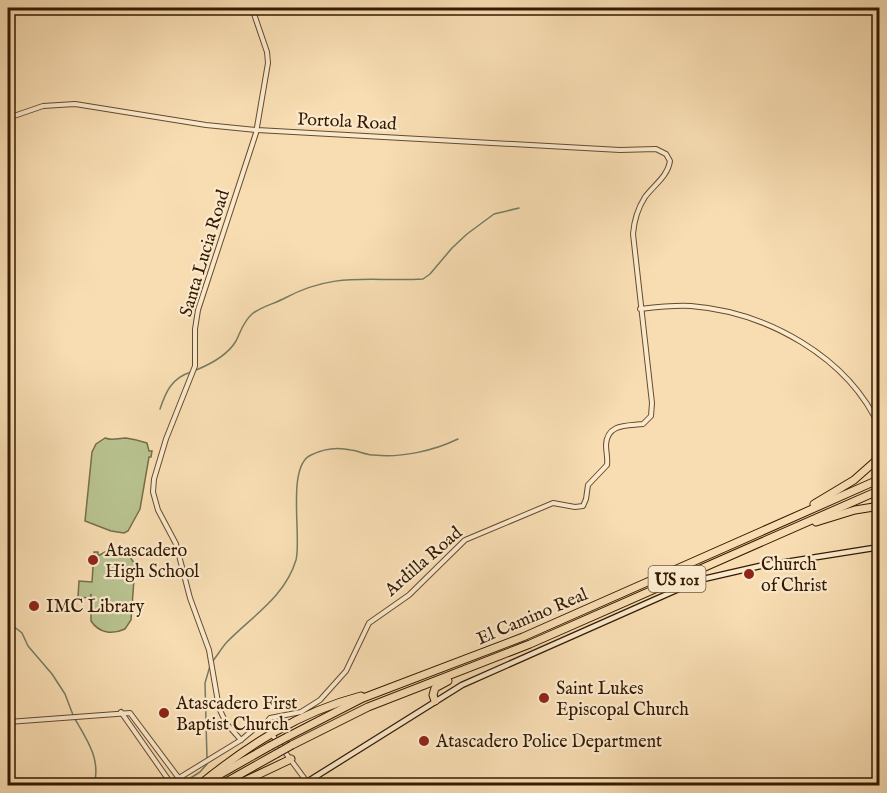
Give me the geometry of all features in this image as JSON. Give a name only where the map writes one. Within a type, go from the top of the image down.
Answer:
[{"type":"highway","points":[[786,521],[842,489],[879,457]]},
{"type":"highway","name":"El Camino Real","points":[[199,786],[337,710],[383,690],[523,637],[879,479]]},
{"type":"highway","name":"El Camino Real","points":[[219,786],[292,745],[368,707],[539,640],[879,490]]},
{"type":"highway","points":[[785,532],[855,510],[879,506]]},
{"type":"highway","points":[[435,701],[434,693],[437,686],[458,677],[465,670]]},
{"type":"highway","points":[[199,786],[272,732],[348,699],[383,690]]},
{"type":"highway","points":[[234,786],[291,759]]},
{"type":"main road","name":"El Camino Real","points":[[296,786],[307,784],[468,682],[699,580],[760,566],[879,547]]},
{"type":"street","name":"Santa Lucia Road","points":[[241,740],[226,723],[219,708],[209,650],[189,592],[176,544],[156,506],[153,488],[166,439],[194,368],[198,310],[256,130],[268,60],[252,8]]},
{"type":"street","name":"Portola Road","points":[[8,118],[43,106],[75,104],[206,125],[256,130],[620,150],[656,149],[664,152],[669,158],[667,173]]},
{"type":"street","name":"Ardilla Road","points":[[178,777],[241,740],[259,725],[265,725],[270,718],[301,712],[320,700],[346,671],[369,623],[404,599],[465,540],[553,503],[583,506],[588,485],[607,465],[607,442],[610,433],[622,425],[644,424],[651,416],[652,404],[633,249],[634,227],[643,201],[667,173]]},
{"type":"street","points":[[640,309],[688,306],[709,308],[749,318],[784,333],[821,356],[846,380],[866,401],[879,428]]},
{"type":"street","points":[[8,722],[121,712],[130,713],[178,777],[170,782],[121,712]]},
{"type":"street","points":[[265,725],[307,784]]},
{"type":"green space","points":[[105,438],[126,438],[147,443],[149,451],[152,451],[140,509],[128,531],[124,533],[111,531],[85,521],[92,452],[96,444]]},
{"type":"green space","points":[[114,551],[128,555],[135,566],[131,620],[125,629],[111,632],[98,628],[91,621],[91,594],[90,598],[78,597],[79,581],[92,582],[94,552],[98,552],[98,556]]},
{"type":"waterway","points":[[196,370],[213,362],[228,351],[236,341],[246,320],[260,309],[320,284],[353,280],[423,279],[467,234],[494,214],[519,208]]},
{"type":"waterway","points":[[160,409],[174,382],[191,372]]},
{"type":"waterway","points":[[212,662],[226,643],[276,596],[291,573],[296,560],[297,487],[303,462],[311,455],[331,449],[346,449],[384,456],[428,450],[458,439]]},
{"type":"waterway","points":[[8,622],[22,633],[28,646],[52,674],[65,694],[73,715]]},
{"type":"waterway","points":[[207,759],[205,683],[210,666]]},
{"type":"waterway","points":[[75,719],[92,751],[96,768],[94,786]]},
{"type":"waterway","points":[[178,786],[200,772],[207,764]]},
{"type":"place","name":"Atascadero High School","points":[[93,560]]},
{"type":"place","name":"Church of Christ","points":[[749,574]]},
{"type":"place","name":"IMC Library","points":[[34,606]]},
{"type":"place","name":"Saint Lukes Episcopal Church","points":[[544,698]]},
{"type":"place","name":"Atascadero First Baptist Church","points":[[164,713]]},
{"type":"place","name":"Atascadero Police Department","points":[[424,741]]}]
